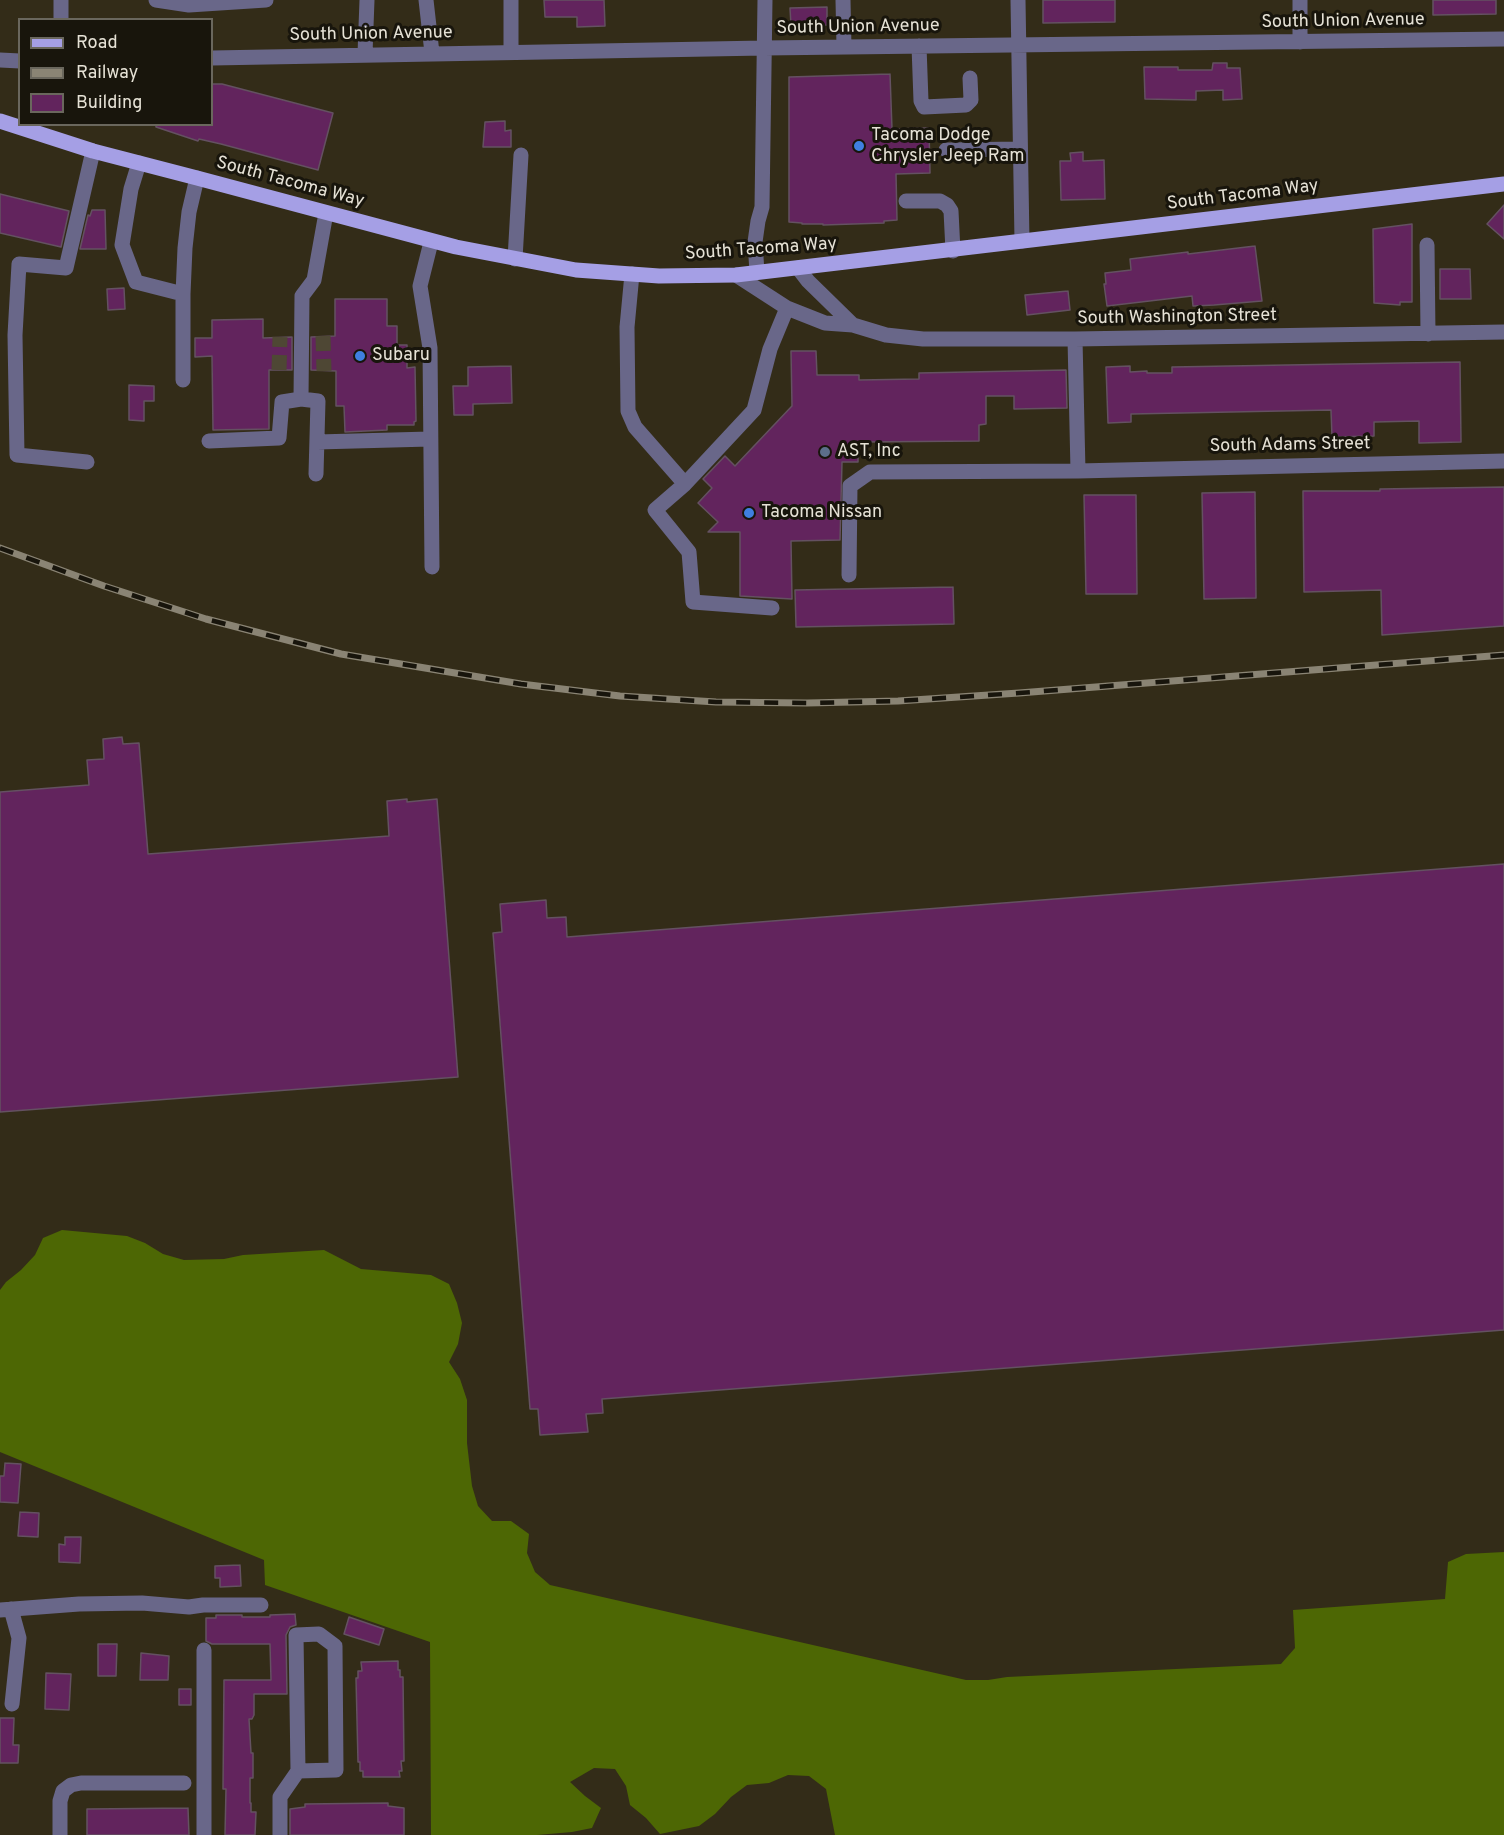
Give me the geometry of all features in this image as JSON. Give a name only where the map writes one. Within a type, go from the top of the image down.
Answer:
[{"type":"main road","name":"South Tacoma Way","points":[[0,121],[93,152],[431,242],[576,270],[669,276],[736,275],[1504,184]]},
{"type":"street","points":[[61,0],[61,18]]},
{"type":"street","points":[[156,0],[189,5],[266,0]]},
{"type":"street","points":[[365,54],[367,0]]},
{"type":"street","points":[[426,0],[432,54]]},
{"type":"street","points":[[511,0],[511,52]]},
{"type":"street","points":[[757,272],[755,242],[762,207],[765,0]]},
{"type":"street","points":[[843,0],[844,47]]},
{"type":"street","points":[[1018,0],[1022,241]]},
{"type":"street","points":[[1300,0],[1300,42]]},
{"type":"street","name":"South Union Avenue","points":[[213,58],[764,48],[1504,39]]},
{"type":"street","points":[[919,46],[921,101],[924,107],[966,105],[970,100],[970,78]]},
{"type":"street","points":[[0,60],[18,61]]},
{"type":"street","points":[[946,150],[1020,149]]},
{"type":"street","points":[[87,462],[16,455],[15,335],[19,264],[66,268],[93,152]]},
{"type":"street","points":[[515,259],[521,155]]},
{"type":"street","points":[[139,163],[131,189],[122,245],[136,282],[183,294]]},
{"type":"street","points":[[183,380],[183,294],[189,212],[197,178]]},
{"type":"street","points":[[906,201],[940,201],[946,205],[951,211],[953,251]]},
{"type":"street","points":[[301,399],[302,296],[314,280],[326,213]]},
{"type":"street","points":[[431,242],[420,285],[430,348],[432,567]]},
{"type":"street","points":[[1428,245],[1428,334]]},
{"type":"street","name":"South Washington Street","points":[[798,268],[853,326]]},
{"type":"street","points":[[632,274],[627,327],[628,411],[635,427],[685,484]]},
{"type":"street","name":"South Washington Street","points":[[736,275],[787,308],[825,323],[853,326],[886,335],[922,339],[1075,339],[1504,332]]},
{"type":"street","points":[[772,608],[693,602],[689,552],[655,510],[685,484],[754,410],[770,349],[787,308]]},
{"type":"street","points":[[1075,339],[1078,471]]},
{"type":"street","points":[[209,441],[279,438],[282,402],[301,399],[318,401],[316,474]]},
{"type":"street","points":[[317,442],[430,439]]},
{"type":"street","name":"South Adams Street","points":[[849,575],[850,486],[870,472],[1078,471],[1504,461]]},
{"type":"street","points":[[12,1704],[19,1638],[6,1609],[142,1603],[189,1607],[261,1605]]},
{"type":"street","points":[[280,1835],[280,1797],[298,1771],[296,1635],[319,1634],[335,1646],[336,1770],[298,1771]]},
{"type":"street","points":[[204,1650],[204,1835]]},
{"type":"street","points":[[60,1835],[60,1801],[63,1791],[71,1785],[81,1783],[184,1783]]},
{"type":"green space","points":[[62,1230],[127,1236],[163,1254],[184,1260],[224,1259],[243,1255],[324,1250],[361,1269],[431,1275],[449,1284],[462,1323],[458,1344],[449,1362],[460,1379],[467,1400],[467,1443],[472,1486],[478,1506],[492,1521],[511,1521],[529,1534],[527,1553],[535,1572],[550,1585],[966,1680],[1281,1664],[1295,1648],[1293,1610],[1445,1599],[1448,1562],[1466,1554],[1504,1552],[1504,1835],[835,1835],[826,1789],[809,1776],[788,1775],[769,1783],[747,1785],[699,1826],[660,1834],[630,1805],[626,1786],[615,1769],[594,1768],[570,1782],[601,1808],[592,1828],[537,1835],[431,1835],[430,1642],[265,1585],[264,1560],[0,1452],[0,1290],[35,1255],[43,1238]]},
{"type":"building","points":[[544,0],[604,0],[605,26],[577,27],[577,17],[545,17]]},
{"type":"building","points":[[1043,0],[1115,0],[1115,22],[1043,23]]},
{"type":"building","points":[[1433,0],[1496,0],[1496,14],[1433,15]]},
{"type":"building","points":[[827,7],[827,25],[791,26],[790,8]]},
{"type":"building","points":[[1213,63],[1227,63],[1227,68],[1240,68],[1242,99],[1223,100],[1223,90],[1196,91],[1196,100],[1145,99],[1144,67],[1212,70]]},
{"type":"building","name":"Tacoma Dodge Chrysler Jeep Ram","points":[[890,74],[892,129],[929,128],[930,173],[896,174],[897,220],[884,221],[884,223],[823,225],[789,222],[789,77]]},
{"type":"building","points":[[213,84],[222,84],[333,113],[318,170],[221,144],[199,139],[198,141],[156,127],[213,126]]},
{"type":"building","points":[[505,121],[505,131],[511,130],[511,147],[483,147],[485,122]]},
{"type":"building","points":[[1083,152],[1083,161],[1104,160],[1105,199],[1061,200],[1060,161],[1071,161],[1070,153]]},
{"type":"building","points":[[0,194],[69,211],[61,247],[0,233]]},
{"type":"building","points":[[1504,205],[1504,239],[1487,224]]},
{"type":"building","points":[[92,210],[105,210],[106,249],[80,249],[88,215],[90,216]]},
{"type":"building","points":[[1412,224],[1412,302],[1400,302],[1400,305],[1374,303],[1373,229]]},
{"type":"building","points":[[1255,246],[1262,301],[1193,306],[1192,296],[1107,306],[1105,273],[1131,270],[1130,259]]},
{"type":"building","points":[[1440,269],[1470,269],[1471,299],[1440,299]]},
{"type":"building","points":[[124,288],[125,309],[108,310],[107,289]]},
{"type":"building","points":[[1068,291],[1070,310],[1027,315],[1025,295]]},
{"type":"building","name":"Subaru","points":[[335,299],[387,299],[387,326],[397,326],[397,345],[407,345],[407,368],[415,367],[416,421],[414,425],[387,425],[387,430],[345,432],[344,406],[336,406],[336,371],[311,370],[311,337],[335,336]]},
{"type":"building","points":[[263,319],[263,338],[292,337],[292,370],[269,370],[269,429],[213,430],[212,356],[195,357],[195,338],[212,338],[212,320]]},
{"type":"building","points":[[791,351],[816,351],[817,375],[859,375],[859,380],[919,379],[919,373],[1066,370],[1067,408],[1014,409],[1014,396],[986,396],[986,424],[979,425],[979,441],[858,442],[858,462],[842,462],[840,540],[791,541],[792,599],[740,596],[740,532],[708,532],[718,522],[698,503],[712,488],[703,479],[725,456],[735,466],[792,406]]},
{"type":"building","points":[[1460,362],[1461,442],[1419,443],[1419,421],[1374,422],[1374,436],[1332,437],[1331,410],[1131,414],[1131,422],[1108,423],[1106,367],[1130,366],[1130,372],[1172,373],[1172,367]]},
{"type":"building","points":[[511,366],[512,403],[473,404],[473,415],[454,415],[453,386],[468,386],[468,367]]},
{"type":"building","points":[[129,385],[154,386],[154,401],[144,401],[144,421],[129,420]]},
{"type":"building","points":[[1504,487],[1504,626],[1382,635],[1381,590],[1304,592],[1303,491]]},
{"type":"building","points":[[1255,492],[1256,598],[1204,599],[1202,493]]},
{"type":"building","points":[[1084,495],[1136,495],[1137,594],[1086,594]]},
{"type":"building","points":[[953,587],[954,624],[796,627],[795,590]]},
{"type":"building","points":[[122,737],[123,744],[139,743],[148,854],[389,836],[387,801],[437,799],[458,1077],[0,1112],[0,792],[89,785],[87,760],[104,759],[103,739]]},
{"type":"building","points":[[1504,864],[1504,1330],[602,1399],[603,1413],[586,1414],[588,1432],[540,1435],[538,1409],[530,1409],[493,933],[502,932],[500,904],[546,900],[547,918],[566,917],[567,937]]},
{"type":"building","points":[[5,1463],[21,1464],[18,1503],[0,1502],[0,1476],[4,1476]]},
{"type":"building","points":[[20,1512],[39,1513],[38,1537],[18,1536]]},
{"type":"building","points":[[65,1537],[81,1537],[80,1563],[59,1562],[59,1544],[65,1545]]},
{"type":"building","points":[[240,1565],[241,1586],[220,1587],[220,1578],[215,1578],[215,1566]]},
{"type":"building","points":[[295,1614],[296,1625],[290,1627],[286,1635],[287,1694],[254,1694],[254,1715],[252,1719],[249,1719],[251,1753],[253,1753],[250,1803],[251,1812],[256,1812],[255,1835],[225,1835],[224,1680],[271,1680],[270,1644],[212,1644],[206,1641],[206,1618],[216,1618],[216,1615],[270,1617],[270,1615]]},
{"type":"building","points":[[349,1617],[384,1629],[379,1645],[344,1634]]},
{"type":"building","points":[[98,1644],[117,1644],[116,1676],[98,1676]]},
{"type":"building","points":[[141,1653],[169,1656],[168,1680],[140,1680]]},
{"type":"building","points":[[398,1661],[400,1677],[403,1677],[404,1761],[401,1761],[402,1771],[399,1771],[400,1777],[363,1777],[360,1762],[358,1762],[356,1678],[358,1678],[358,1671],[362,1671],[361,1662]]},
{"type":"building","points":[[46,1673],[71,1674],[69,1710],[45,1709]]},
{"type":"building","points":[[179,1689],[191,1689],[191,1705],[179,1705]]},
{"type":"building","points":[[0,1718],[14,1718],[13,1745],[19,1745],[18,1763],[0,1763]]},
{"type":"building","points":[[388,1803],[388,1806],[404,1808],[404,1835],[290,1835],[290,1809],[305,1807],[305,1804]]},
{"type":"building","points":[[188,1808],[189,1835],[87,1835],[87,1809]]},
{"type":"tunnel","points":[[323,336],[324,371]]},
{"type":"tunnel","points":[[279,370],[280,337]]},
{"type":"railway","points":[[0,548],[104,586],[206,619],[341,654],[521,684],[620,696],[716,702],[898,701],[1504,655]]},
{"type":"place","name":"Tacoma Dodge Chrysler Jeep Ram","points":[[859,146]]},
{"type":"place","name":"Subaru","points":[[360,356]]},
{"type":"place","name":"AST, Inc","points":[[825,452]]},
{"type":"place","name":"Tacoma Nissan","points":[[749,513]]}]
